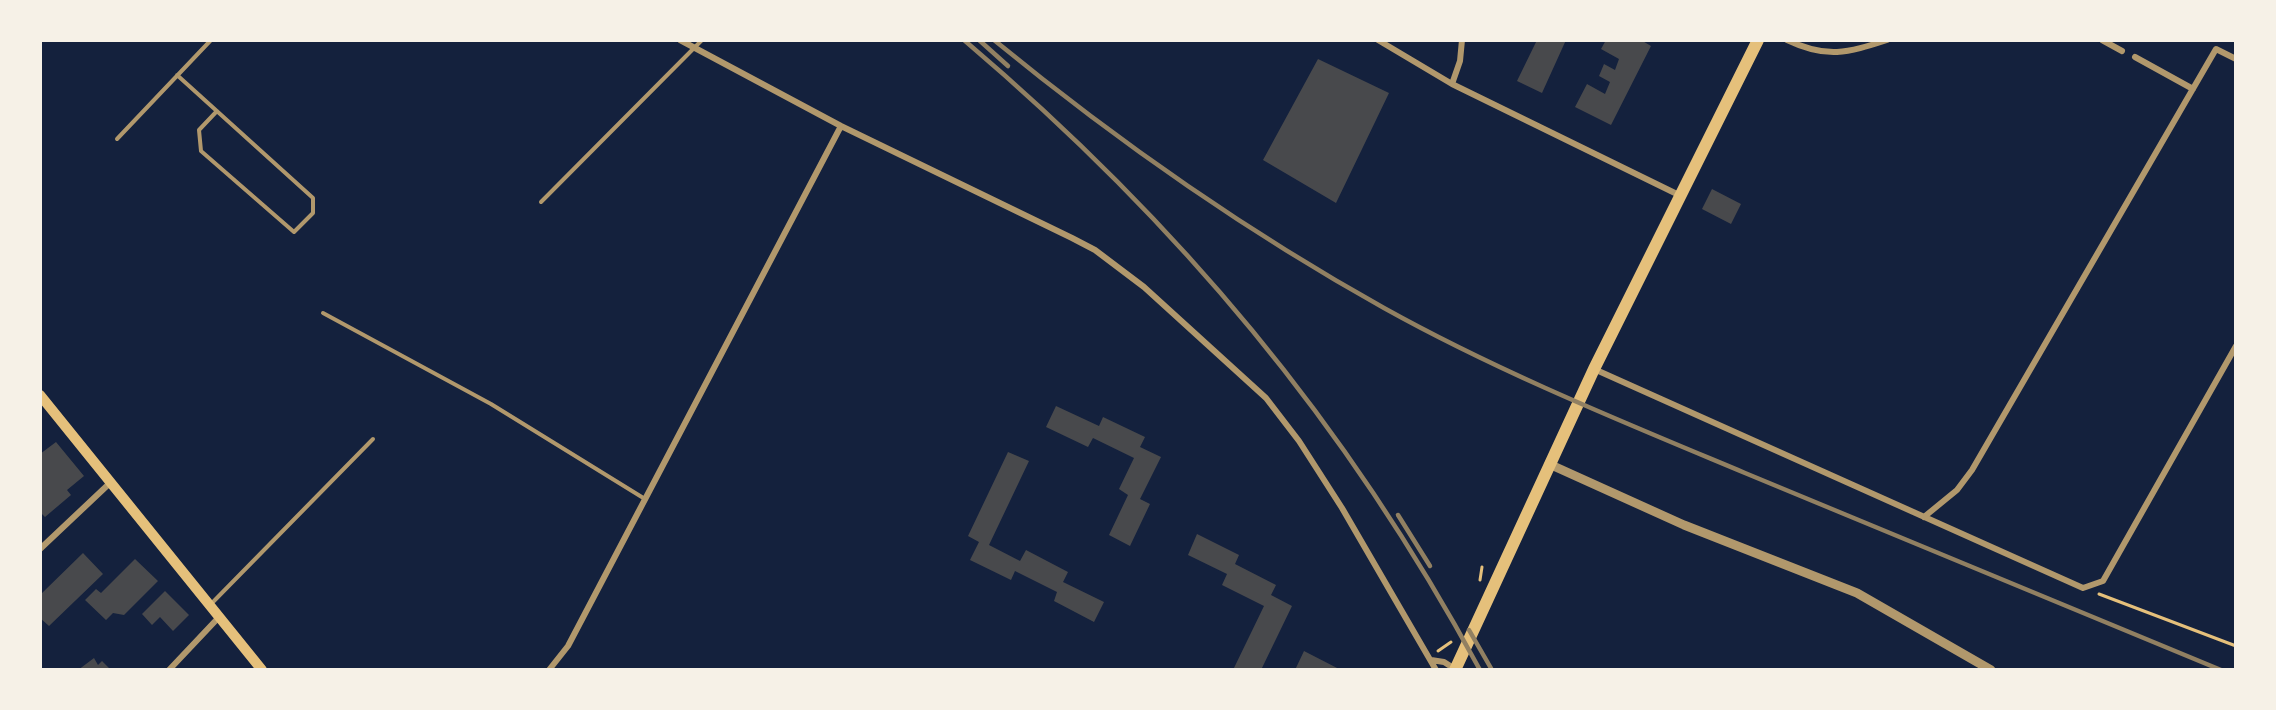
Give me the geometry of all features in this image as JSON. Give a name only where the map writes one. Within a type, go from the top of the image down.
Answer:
[{"type":"main road","points":[[1455,669],[1594,369],[1682,197],[1758,40]]},
{"type":"main road","points":[[40,395],[262,669]]},
{"type":"street","points":[[680,40],[841,126],[1095,250],[1144,287],[1266,398],[1299,441],[1436,669]]},
{"type":"street","points":[[1452,84],[1460,61],[1462,40]]},
{"type":"street","points":[[1787,40],[1802,48],[1844,54],[1887,40]]},
{"type":"street","points":[[2102,40],[2122,51]]},
{"type":"street","points":[[1379,41],[1452,84],[1682,197]]},
{"type":"street","points":[[1924,517],[1957,490],[1972,470],[2216,49],[2235,59]]},
{"type":"street","points":[[2135,57],[2193,89]]},
{"type":"street","points":[[549,669],[568,646],[841,126]]},
{"type":"street","points":[[1594,369],[2083,588],[2103,581],[2235,346]]},
{"type":"street","points":[[1549,464],[1684,525],[1857,593],[1991,669]]},
{"type":"street","points":[[40,549],[111,481]]},
{"type":"street","points":[[169,669],[220,615]]},
{"type":"street","points":[[1431,660],[1444,662],[1455,669]]},
{"type":"lane","points":[[117,139],[211,40]]},
{"type":"lane","points":[[541,202],[702,40]]},
{"type":"lane","points":[[177,75],[217,111],[313,198],[313,213],[294,232],[201,151],[199,130],[217,111]]},
{"type":"lane","points":[[323,313],[491,404],[645,499]]},
{"type":"lane","points":[[211,604],[374,440]]},
{"type":"path","points":[[2083,588],[2235,646]]},
{"type":"building","points":[[1537,40],[1566,40],[1542,93],[1517,81]]},
{"type":"building","points":[[1606,40],[1641,40],[1651,46],[1611,125],[1575,107],[1587,84],[1605,94],[1610,82],[1599,76],[1604,64],[1615,70],[1619,59],[1601,49]]},
{"type":"building","points":[[1318,59],[1389,93],[1336,203],[1263,160]]},
{"type":"building","points":[[1712,189],[1741,204],[1731,224],[1702,209]]},
{"type":"building","points":[[1056,406],[1099,426],[1103,417],[1145,437],[1140,447],[1161,457],[1140,499],[1150,504],[1130,546],[1109,535],[1128,495],[1119,489],[1134,458],[1093,438],[1088,447],[1046,427]]},
{"type":"building","points":[[56,442],[84,476],[67,490],[71,495],[45,517],[40,512],[40,454]]},
{"type":"building","points":[[1008,452],[1029,461],[989,545],[1020,561],[1026,550],[1068,572],[1063,582],[1104,602],[1094,622],[1054,601],[1057,592],[1015,571],[1011,580],[970,560],[979,542],[968,536]]},
{"type":"building","points":[[1197,534],[1239,555],[1235,564],[1276,585],[1271,595],[1292,606],[1261,670],[1233,670],[1264,606],[1222,585],[1227,574],[1188,555]]},
{"type":"building","points":[[83,553],[103,574],[49,626],[40,618],[40,595]]},
{"type":"building","points":[[135,559],[158,581],[124,615],[113,613],[106,620],[85,600],[96,589],[101,593]]},
{"type":"building","points":[[165,591],[189,615],[173,631],[160,617],[152,625],[142,614]]},
{"type":"building","points":[[1304,651],[1341,670],[1295,670]]},
{"type":"building","points":[[94,658],[98,665],[102,661],[111,670],[78,670]]},
{"type":"railway","points":[[964,40],[1042,109],[1116,180],[1186,254],[1252,330],[1314,410],[1373,493],[1428,579],[1480,670]]},
{"type":"railway","points":[[979,40],[1008,66]]},
{"type":"railway","points":[[994,40],[1087,113],[1232,216],[1384,308],[1472,354],[1607,415],[2221,670]]},
{"type":"railway","points":[[1398,515],[1430,566]]},
{"type":"railway","points":[[1469,630],[1492,670]]}]
